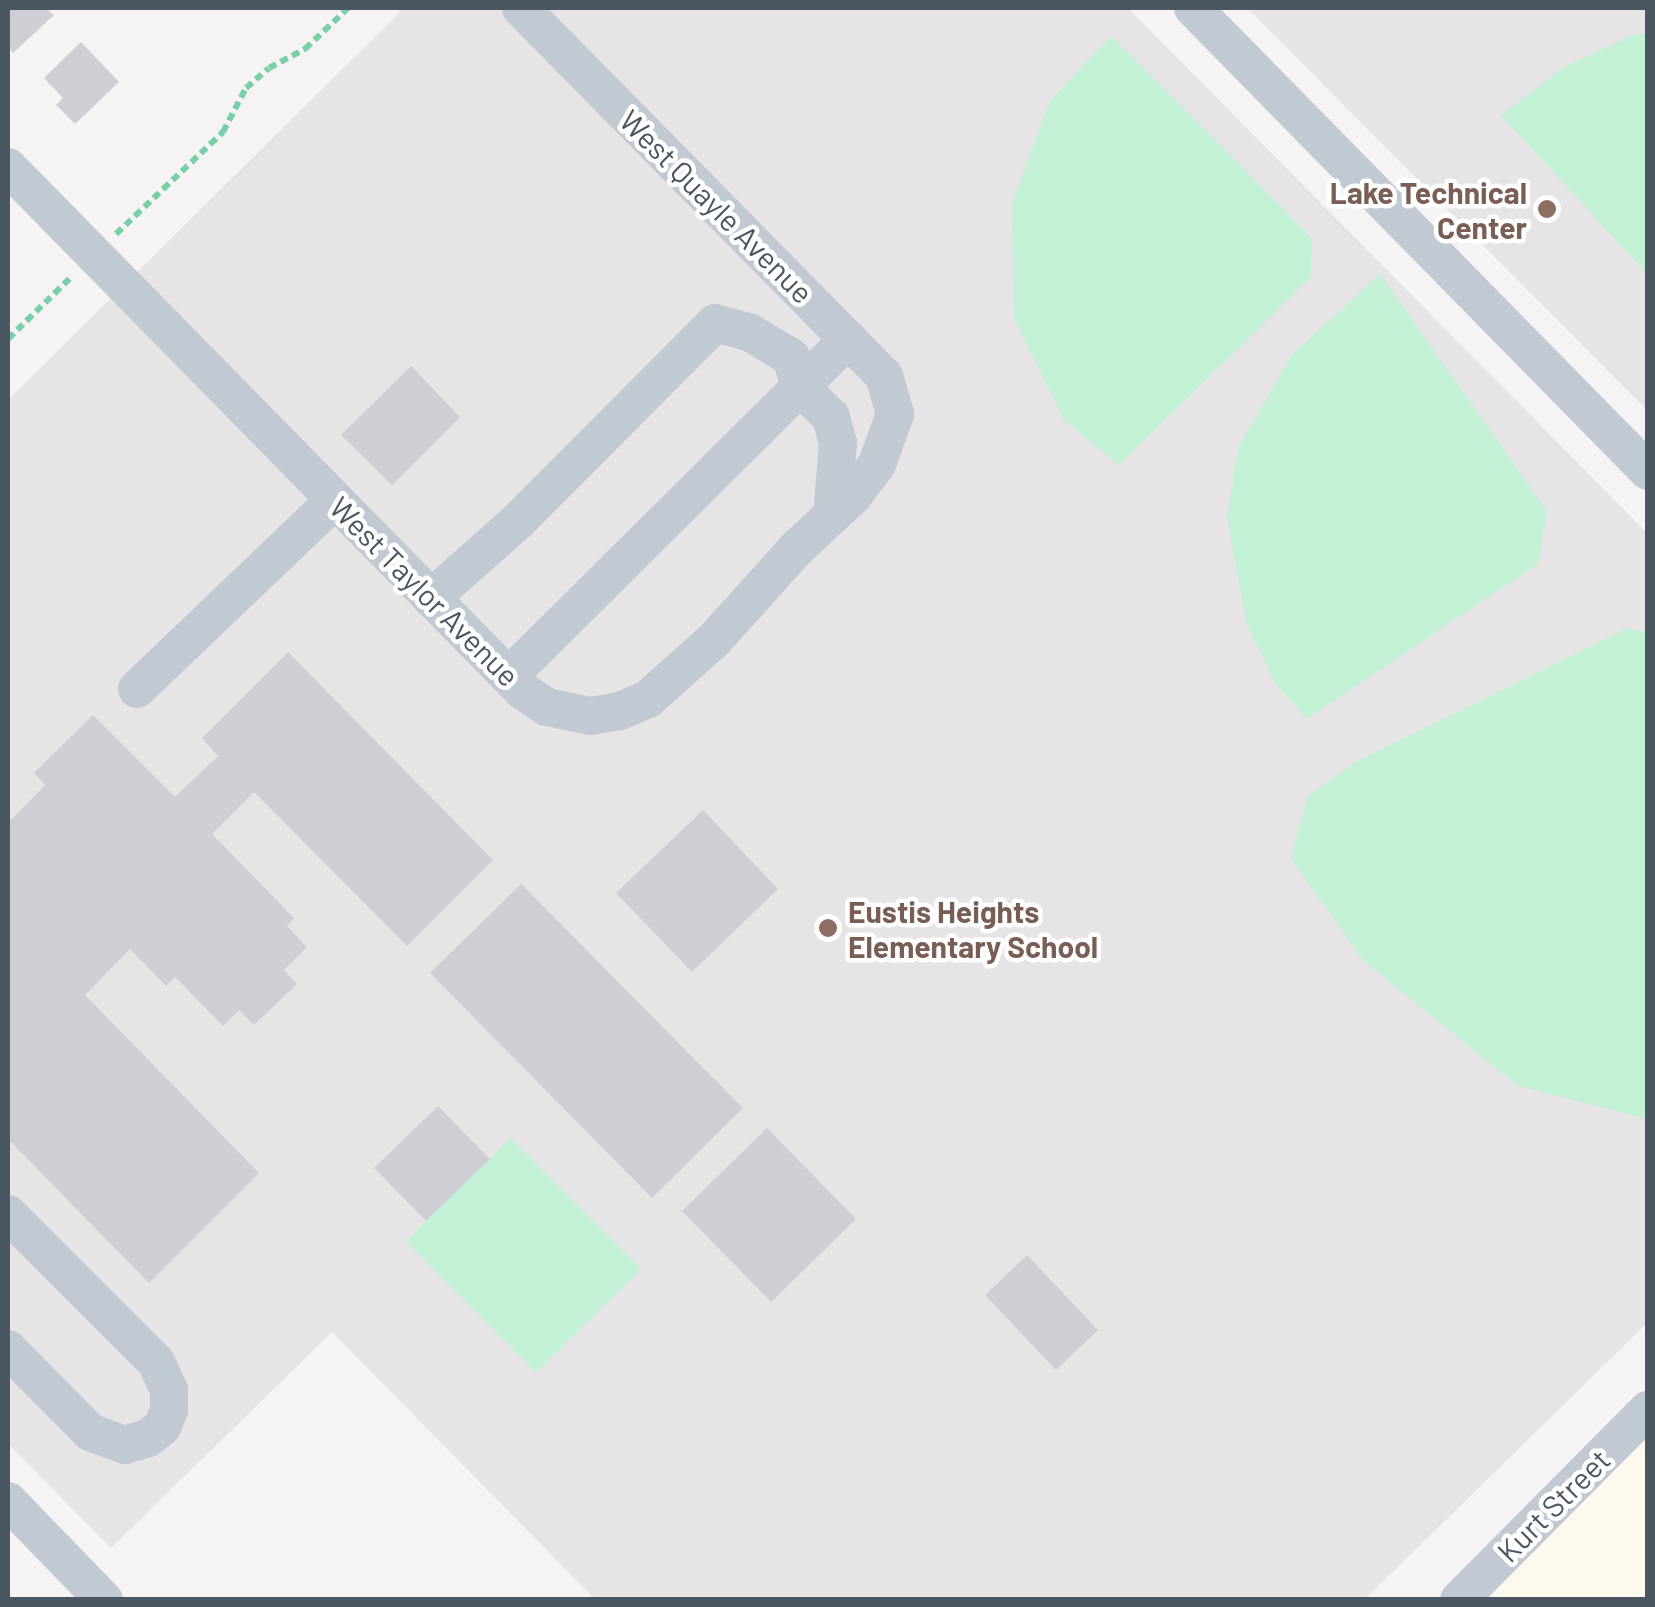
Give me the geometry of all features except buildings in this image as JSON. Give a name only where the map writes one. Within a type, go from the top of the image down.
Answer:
[{"type":"street","name":"West Quayle Avenue","points":[[521,8],[884,376],[895,414]]},
{"type":"street","points":[[1193,8],[1648,471]]},
{"type":"street","name":"West Taylor Avenue","points":[[8,167],[508,676],[547,707],[591,716],[620,712],[648,699],[715,639],[797,548],[832,516],[877,464],[895,414]]},
{"type":"street","points":[[431,598],[518,521],[716,324],[749,332],[791,357],[800,386],[830,417],[838,443],[832,516]]},
{"type":"street","points":[[508,676],[848,339]]},
{"type":"street","points":[[137,689],[335,500]]},
{"type":"street","points":[[8,1214],[156,1362],[170,1390],[169,1410],[162,1427],[148,1438],[124,1445],[90,1432],[8,1349]]},
{"type":"street","name":"Kurt Street","points":[[1458,1600],[1648,1410]]},
{"type":"street","points":[[8,1500],[104,1600]]},
{"type":"path","points":[[8,339],[223,132],[246,88],[270,68],[305,49],[348,8]]},
{"type":"shaded area","name":"Eustis Heights Elementary School","points":[[404,8],[1128,8],[1647,533],[1647,1323],[1365,1599],[595,1599],[332,1332],[111,1548],[8,1444],[8,400]]},
{"type":"shaded area","name":"Lake Technical Center","points":[[1247,8],[1647,8],[1647,410]]},
{"type":"shaded area","points":[[1647,1433],[1647,1599],[1481,1599]]},
{"type":"green space","points":[[1648,33],[1647,274],[1501,115],[1564,67],[1633,35]]},
{"type":"green space","points":[[1111,36],[1312,238],[1311,277],[1119,465],[1064,420],[1014,318],[1012,203],[1050,101]]},
{"type":"green space","points":[[1380,274],[1547,511],[1538,564],[1307,719],[1275,683],[1246,622],[1227,516],[1239,446],[1292,355]]},
{"type":"green space","points":[[1627,628],[1648,633],[1647,1119],[1518,1086],[1364,961],[1291,859],[1308,796],[1354,763]]},
{"type":"green space","points":[[511,1138],[641,1269],[536,1373],[406,1241]]},
{"type":"place","name":"Lake Technical Center","points":[[1547,209]]},
{"type":"place","name":"Eustis Heights Elementary School","points":[[828,928]]}]
